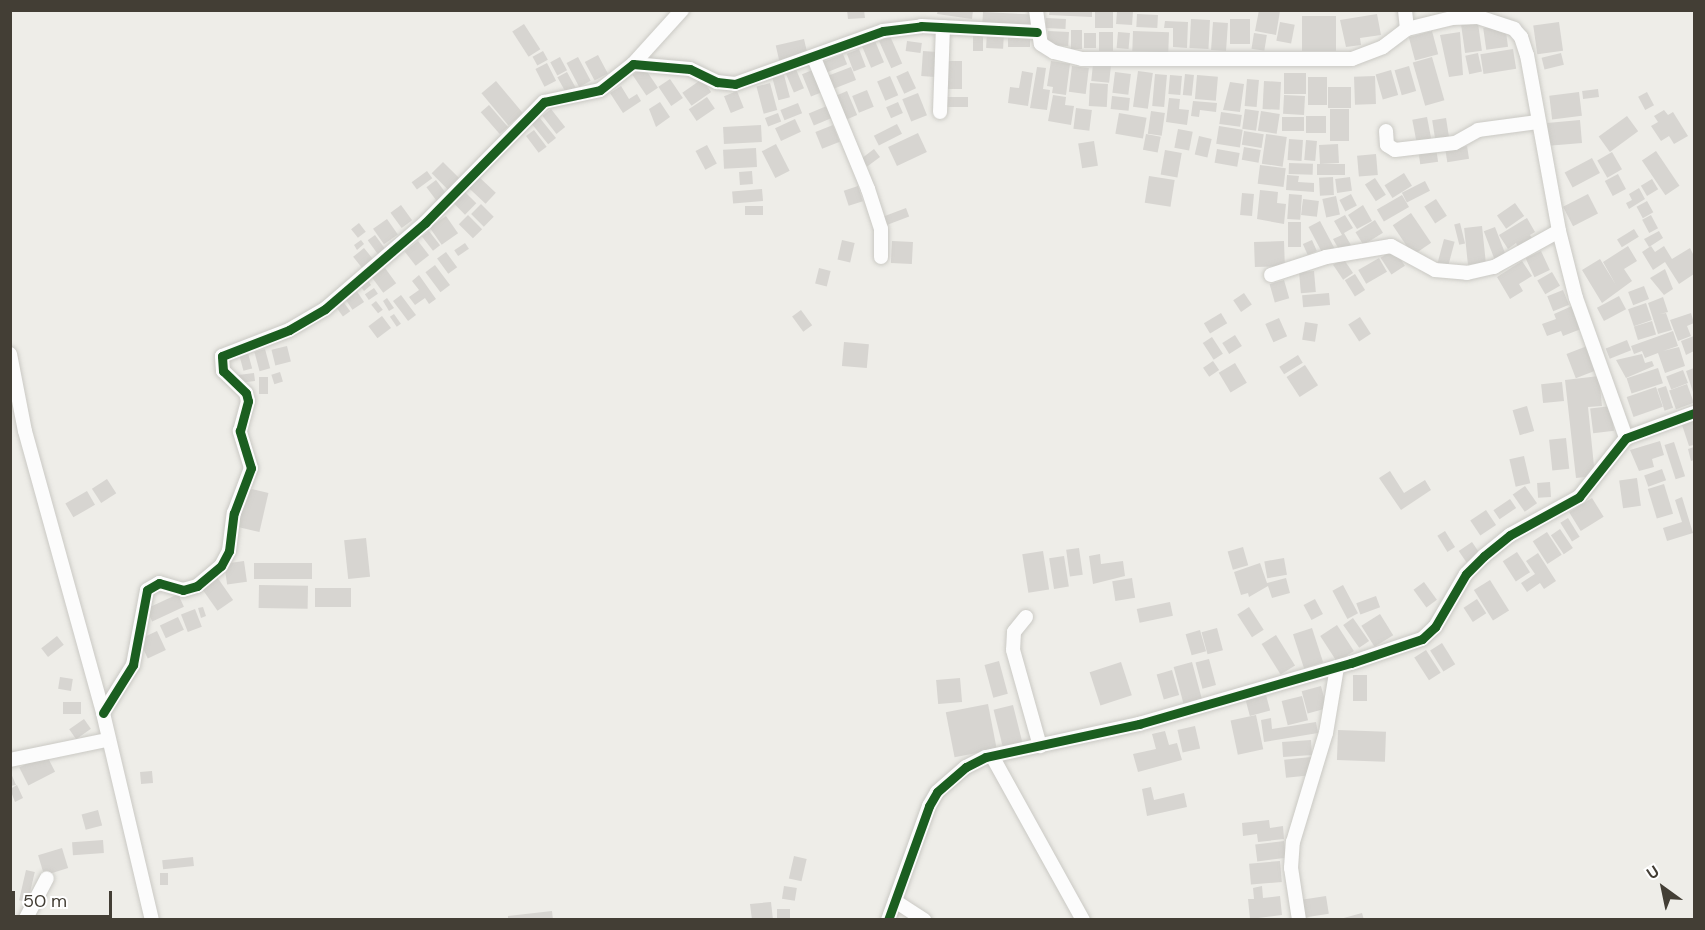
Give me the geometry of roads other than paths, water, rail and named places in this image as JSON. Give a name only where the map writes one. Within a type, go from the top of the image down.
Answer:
[{"type":"street","points":[[103,713],[133,665],[147,590],[159,582],[183,590],[197,586],[221,566],[230,551],[234,513],[250,468],[240,431],[248,401],[246,393],[223,371],[222,356],[309,321],[425,223],[544,102],[600,90],[633,64],[682,10]]},
{"type":"street","points":[[1036,10],[1038,32],[1047,49],[1082,59],[1190,62],[1352,58],[1383,47],[1407,29],[1452,18],[1478,17],[1514,29],[1521,37],[1527,55],[1537,122],[1559,231],[1576,298],[1626,438]]},
{"type":"street","points":[[1405,10],[1407,29]]},
{"type":"street","points":[[633,64],[690,69],[725,85],[814,58],[883,31],[943,27],[1038,32]]},
{"type":"street","points":[[940,112],[943,27]]},
{"type":"street","points":[[814,58],[868,189],[881,229],[881,257]]},
{"type":"street","points":[[1386,131],[1387,145],[1395,150],[1455,143],[1478,130],[1537,122]]},
{"type":"street","points":[[1271,275],[1326,257],[1391,246],[1435,270],[1467,273],[1494,267],[1559,231]]},
{"type":"street","points":[[10,354],[15,402],[103,713],[107,740],[152,920]]},
{"type":"street","points":[[888,920],[937,792],[966,767],[992,756],[1139,724],[1337,667],[1429,634],[1467,574],[1484,556],[1510,535],[1579,497],[1626,438],[1695,413]]},
{"type":"street","points":[[1026,617],[1014,632],[1013,650],[1040,746]]},
{"type":"street","points":[[1299,920],[1291,868],[1293,842],[1326,733],[1337,667]]},
{"type":"street","points":[[10,760],[107,740]]},
{"type":"street","points":[[992,756],[1083,920]]},
{"type":"street","points":[[25,920],[47,878]]},
{"type":"street","points":[[896,901],[924,920]]}]
